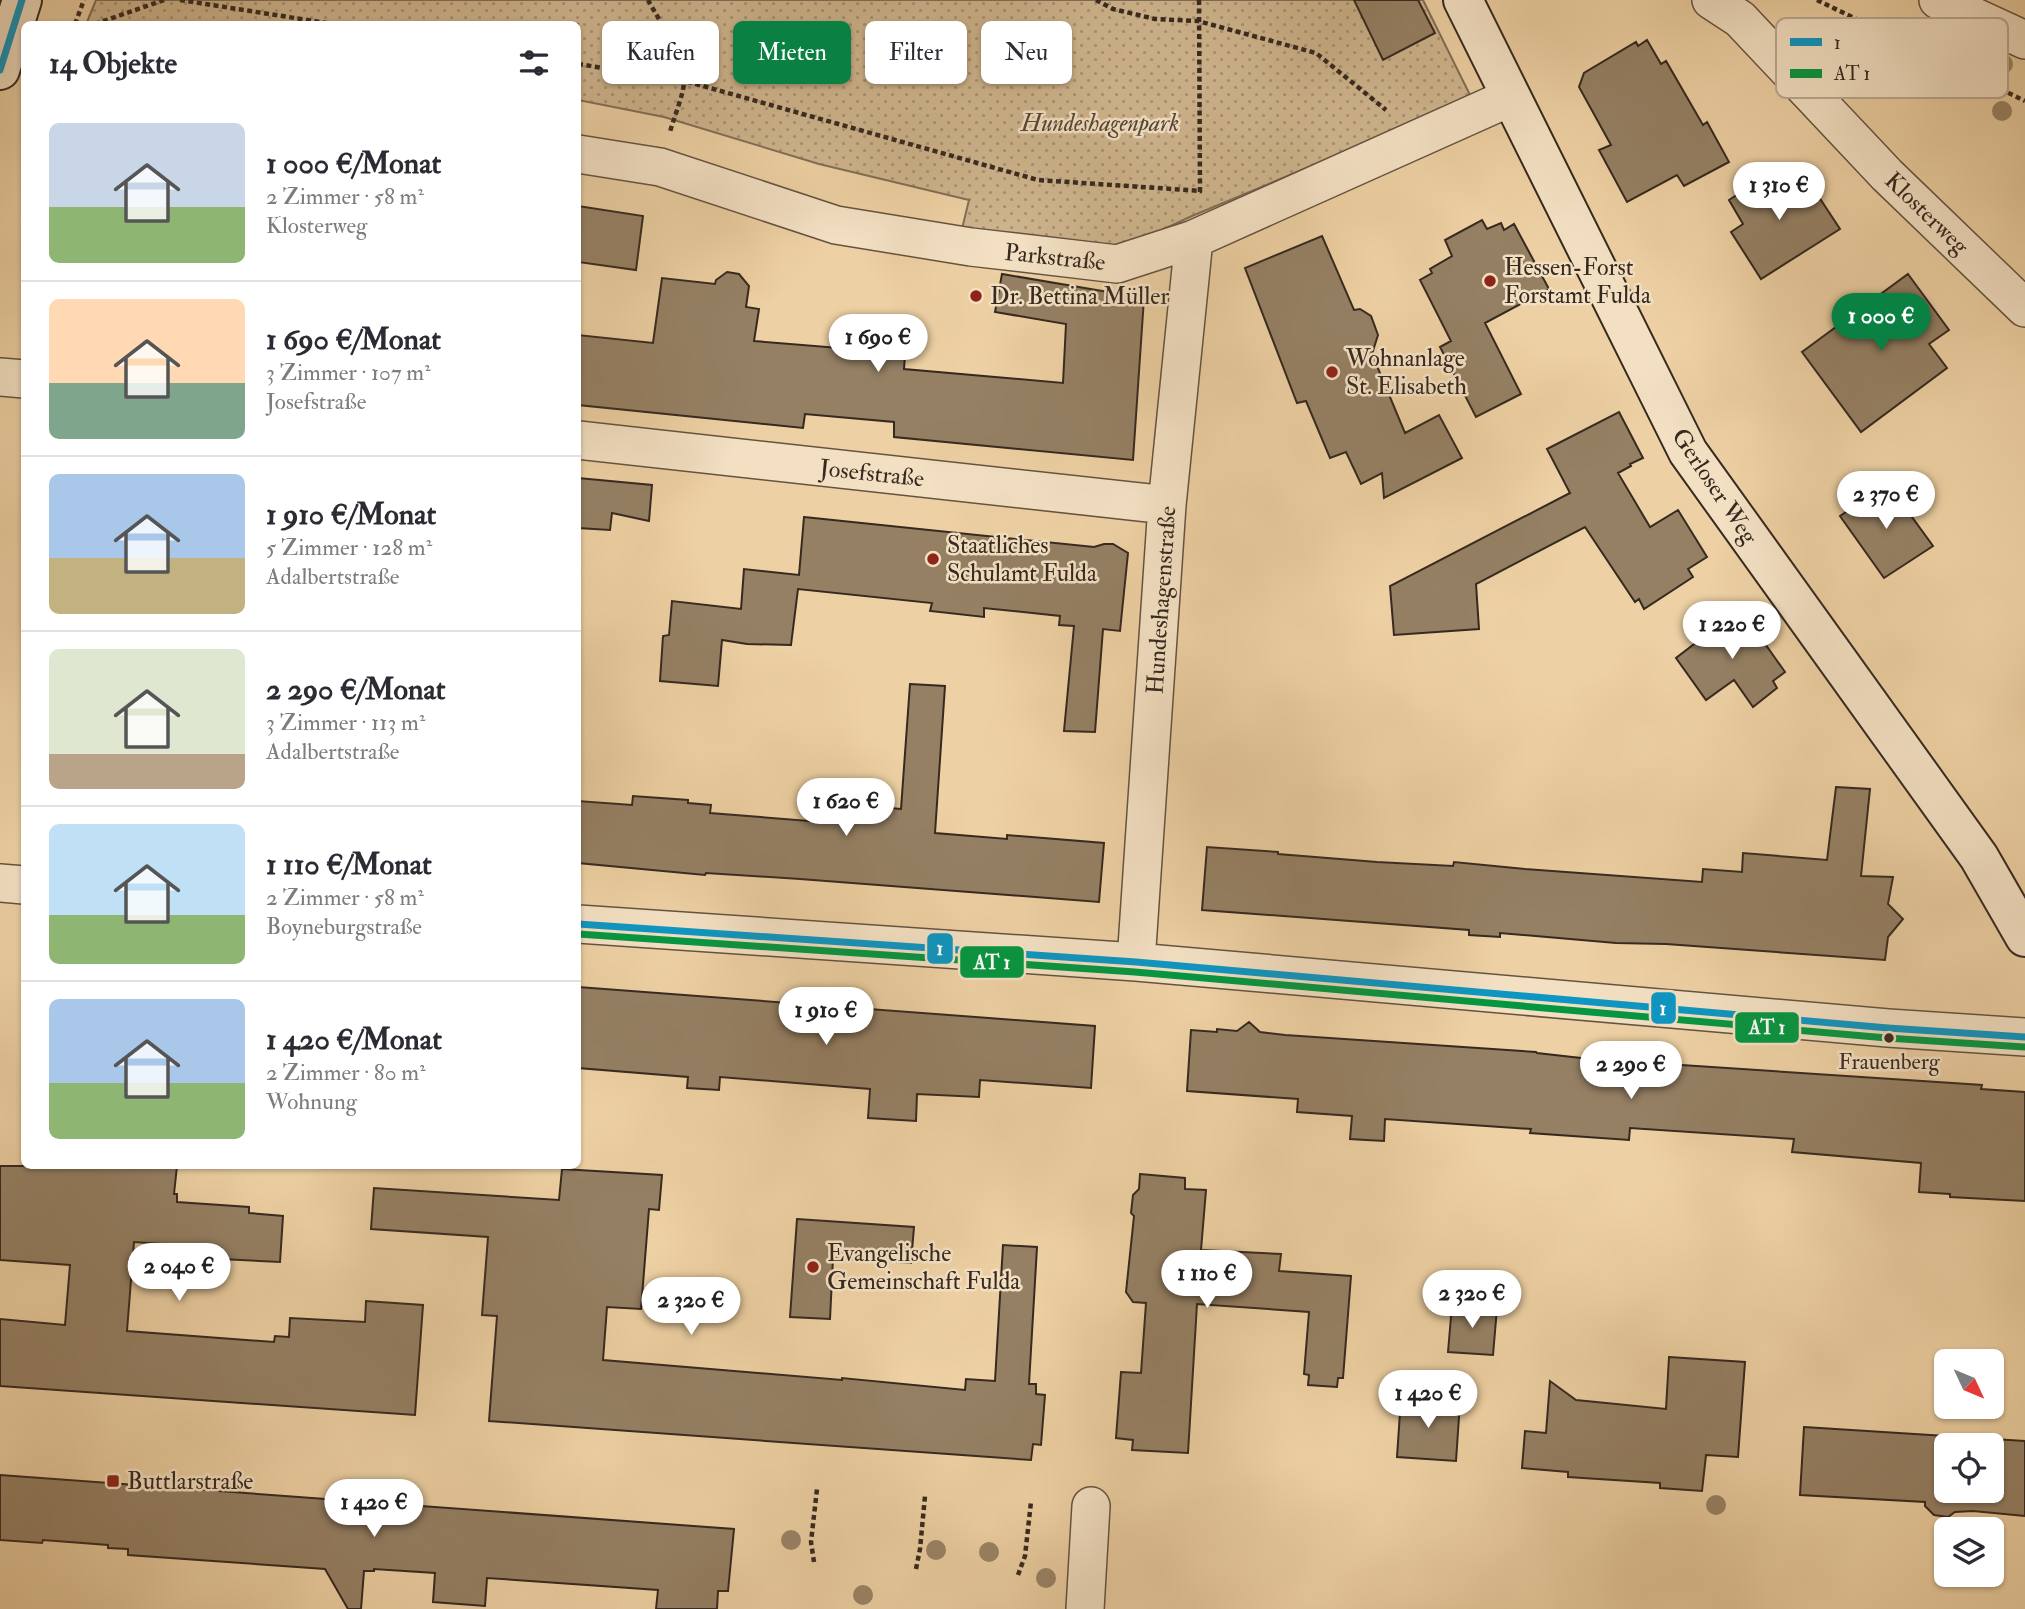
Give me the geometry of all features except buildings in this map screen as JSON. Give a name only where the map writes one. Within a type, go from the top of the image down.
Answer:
[{"type":"street","points":[[21,73],[0,70],[22,0]]},
{"type":"street","name":"Gerloser Weg","points":[[1463,0],[1688,452],[1979,857],[2025,937]]},
{"type":"street","name":"Klosterweg","points":[[1712,0],[1740,19],[1776,57]]},
{"type":"street","points":[[1938,0],[1977,18]]},
{"type":"street","points":[[2008,32],[2025,40]]},
{"type":"street","name":"Parkstraße","points":[[581,155],[660,167],[836,225],[971,247],[1117,264],[1194,239],[1511,97]]},
{"type":"street","name":"Klosterweg","points":[[1814,98],[1887,175],[2025,308]]},
{"type":"street","name":"Hundeshagenstraße","points":[[1136,962],[1167,505],[1194,239]]},
{"type":"street","points":[[0,377],[21,380]]},
{"type":"street","name":"Josefstraße","points":[[581,440],[1167,505]]},
{"type":"street","points":[[0,883],[21,885]]},
{"type":"street","points":[[581,924],[1136,962],[1888,1028],[2025,1037]]},
{"type":"street","points":[[1085,1609],[1091,1506]]},
{"type":"path","points":[[76,21],[84,0]]},
{"type":"path","points":[[104,21],[164,0]]},
{"type":"path","points":[[180,0],[314,21]]},
{"type":"path","points":[[648,0],[660,21]]},
{"type":"path","points":[[1096,0],[1113,9],[1156,19],[1198,21],[1316,52],[1390,113]]},
{"type":"path","points":[[696,84],[1038,180],[1200,191],[1199,0]]},
{"type":"path","points":[[1817,0],[1854,18]]},
{"type":"path","points":[[581,64],[602,68]]},
{"type":"path","points":[[660,167],[684,84]]},
{"type":"path","points":[[2008,93],[2025,101]]},
{"type":"path","points":[[814,1562],[811,1542],[817,1489]]},
{"type":"path","points":[[916,1569],[925,1496]]},
{"type":"path","points":[[1018,1575],[1024,1564],[1031,1502]]},
{"type":"green space","name":"Hundeshagenpark","points":[[96,0],[1423,0],[1472,99],[1192,216],[1121,249],[961,233],[969,200],[819,164],[664,117],[581,101],[581,21],[87,21]]},
{"type":"transit line","name":"1","points":[[0,70],[22,0]]},
{"type":"transit line","name":"1","points":[[581,924],[1136,962],[1888,1028],[2025,1037]]},
{"type":"transit line","points":[[581,934],[1135,972],[1887,1038],[2024,1047]]},
{"type":"place","name":"Hessen-Forst Forstamt Fulda","points":[[1490,281]]},
{"type":"place","name":"Dr. Bettina Müller","points":[[976,296]]},
{"type":"place","name":"Wohnanlage St. Elisabeth","points":[[1332,372]]},
{"type":"place","name":"Staatliches Schulamt Fulda","points":[[933,559]]},
{"type":"place","name":"Frauenberg","points":[[1889,1038]]},
{"type":"place","name":"Evangelische Gemeinschaft Fulda","points":[[813,1267]]},
{"type":"place","name":"Buttlarstraße","points":[[113,1481]]}]
